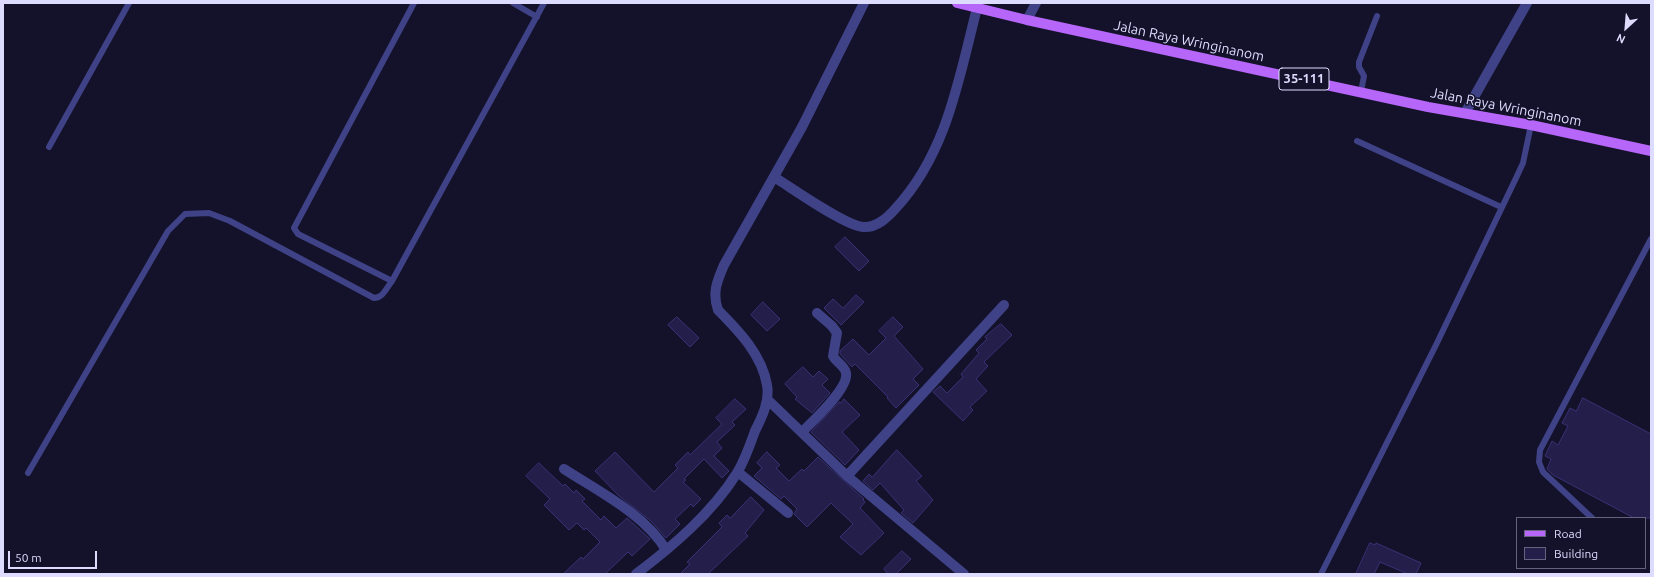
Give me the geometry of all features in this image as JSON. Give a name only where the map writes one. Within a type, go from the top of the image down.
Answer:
[{"type":"main road","name":"Jalan Raya Wringinanom","points":[[957,3],[1027,20],[1530,129],[1651,151]]},
{"type":"street","points":[[636,574],[666,550],[712,506],[738,472],[768,400],[768,387],[764,371],[757,356],[718,310],[715,302],[715,290],[724,265],[802,127],[864,3]]},
{"type":"street","points":[[1027,20],[1036,3]]},
{"type":"street","points":[[1465,114],[1527,3]]},
{"type":"street","points":[[774,177],[849,224],[864,227],[874,225],[886,218],[907,196],[915,184],[931,159],[946,126],[977,8]]},
{"type":"street","points":[[847,476],[1004,305]]},
{"type":"street","points":[[802,432],[840,390],[846,377],[845,369],[833,356],[837,333],[832,326],[817,313]]},
{"type":"street","points":[[768,400],[847,476],[964,574]]},
{"type":"street","points":[[564,469],[621,506],[655,534],[666,550]]},
{"type":"street","points":[[738,472],[788,513]]},
{"type":"lane","points":[[49,147],[129,3]]},
{"type":"lane","points":[[392,281],[298,234],[294,228],[414,3]]},
{"type":"lane","points":[[513,3],[537,17]]},
{"type":"lane","points":[[28,473],[168,231],[185,214],[209,213],[230,221],[374,298],[378,298],[382,295],[392,281],[544,3]]},
{"type":"lane","points":[[1361,92],[1364,76],[1359,67],[1359,62],[1377,16]]},
{"type":"lane","points":[[1321,574],[1432,352],[1523,163],[1530,129]]},
{"type":"lane","points":[[1357,141],[1501,207]]},
{"type":"lane","points":[[1591,517],[1543,472],[1539,462],[1540,450],[1651,239]]},
{"type":"building","points":[[845,237],[869,261],[859,271],[835,247]]},
{"type":"building","points":[[856,295],[864,302],[841,325],[824,308],[833,299],[843,308]]},
{"type":"building","points":[[763,302],[780,319],[767,331],[751,315]]},
{"type":"building","points":[[677,317],[699,338],[690,347],[668,325]]},
{"type":"building","points":[[893,317],[903,327],[894,336],[923,369],[913,379],[919,385],[896,408],[887,398],[888,397],[855,364],[852,367],[840,354],[840,351],[853,339],[869,355],[886,338],[879,331]]},
{"type":"building","points":[[1001,324],[1012,335],[984,362],[988,366],[976,379],[987,391],[970,407],[973,410],[963,421],[933,392],[940,386],[947,393],[963,377],[961,374],[979,353],[976,350],[987,339],[985,337]]},
{"type":"building","points":[[803,367],[813,377],[819,371],[828,379],[822,385],[830,393],[812,413],[795,399],[797,397],[785,384]]},
{"type":"building","points":[[1583,398],[1651,434],[1651,518],[1632,517],[1553,475],[1547,469],[1551,459],[1545,456],[1552,441],[1558,445],[1568,426],[1562,423],[1570,408],[1576,411]]},
{"type":"building","points":[[735,399],[746,409],[732,422],[735,425],[717,442],[722,448],[714,456],[729,471],[722,478],[704,459],[684,479],[686,480],[683,482],[701,499],[693,507],[691,504],[675,519],[680,524],[666,538],[651,521],[618,495],[595,471],[615,452],[654,492],[678,468],[675,465],[688,452],[690,455],[722,424],[716,418]]},
{"type":"building","points":[[844,399],[860,415],[842,432],[859,450],[845,465],[811,432],[839,402],[841,403]]},
{"type":"building","points":[[897,450],[922,476],[916,481],[933,500],[913,523],[901,513],[904,510],[880,483],[873,490],[863,481],[869,474],[872,477]]},
{"type":"building","points":[[767,452],[780,465],[776,468],[789,481],[802,469],[804,471],[818,457],[864,499],[863,500],[865,502],[860,508],[884,533],[861,555],[840,537],[853,524],[831,503],[807,527],[794,514],[797,509],[784,496],[781,499],[754,476],[762,468],[757,463]]},
{"type":"building","points":[[539,463],[563,486],[565,484],[574,493],[576,490],[585,499],[582,501],[601,520],[604,516],[616,528],[627,518],[650,539],[632,556],[628,552],[605,574],[563,574],[581,557],[583,559],[600,542],[586,528],[584,530],[577,523],[569,530],[544,505],[550,499],[526,476]]},
{"type":"building","points":[[751,497],[764,510],[745,533],[748,536],[708,574],[680,574],[690,564],[687,562],[722,527],[719,523],[727,515],[730,518]]},
{"type":"building","points":[[1370,543],[1375,545],[1376,543],[1421,563],[1416,574],[1408,574],[1380,562],[1374,574],[1356,574]]},
{"type":"building","points":[[902,551],[911,559],[896,574],[888,574],[884,569]]}]
